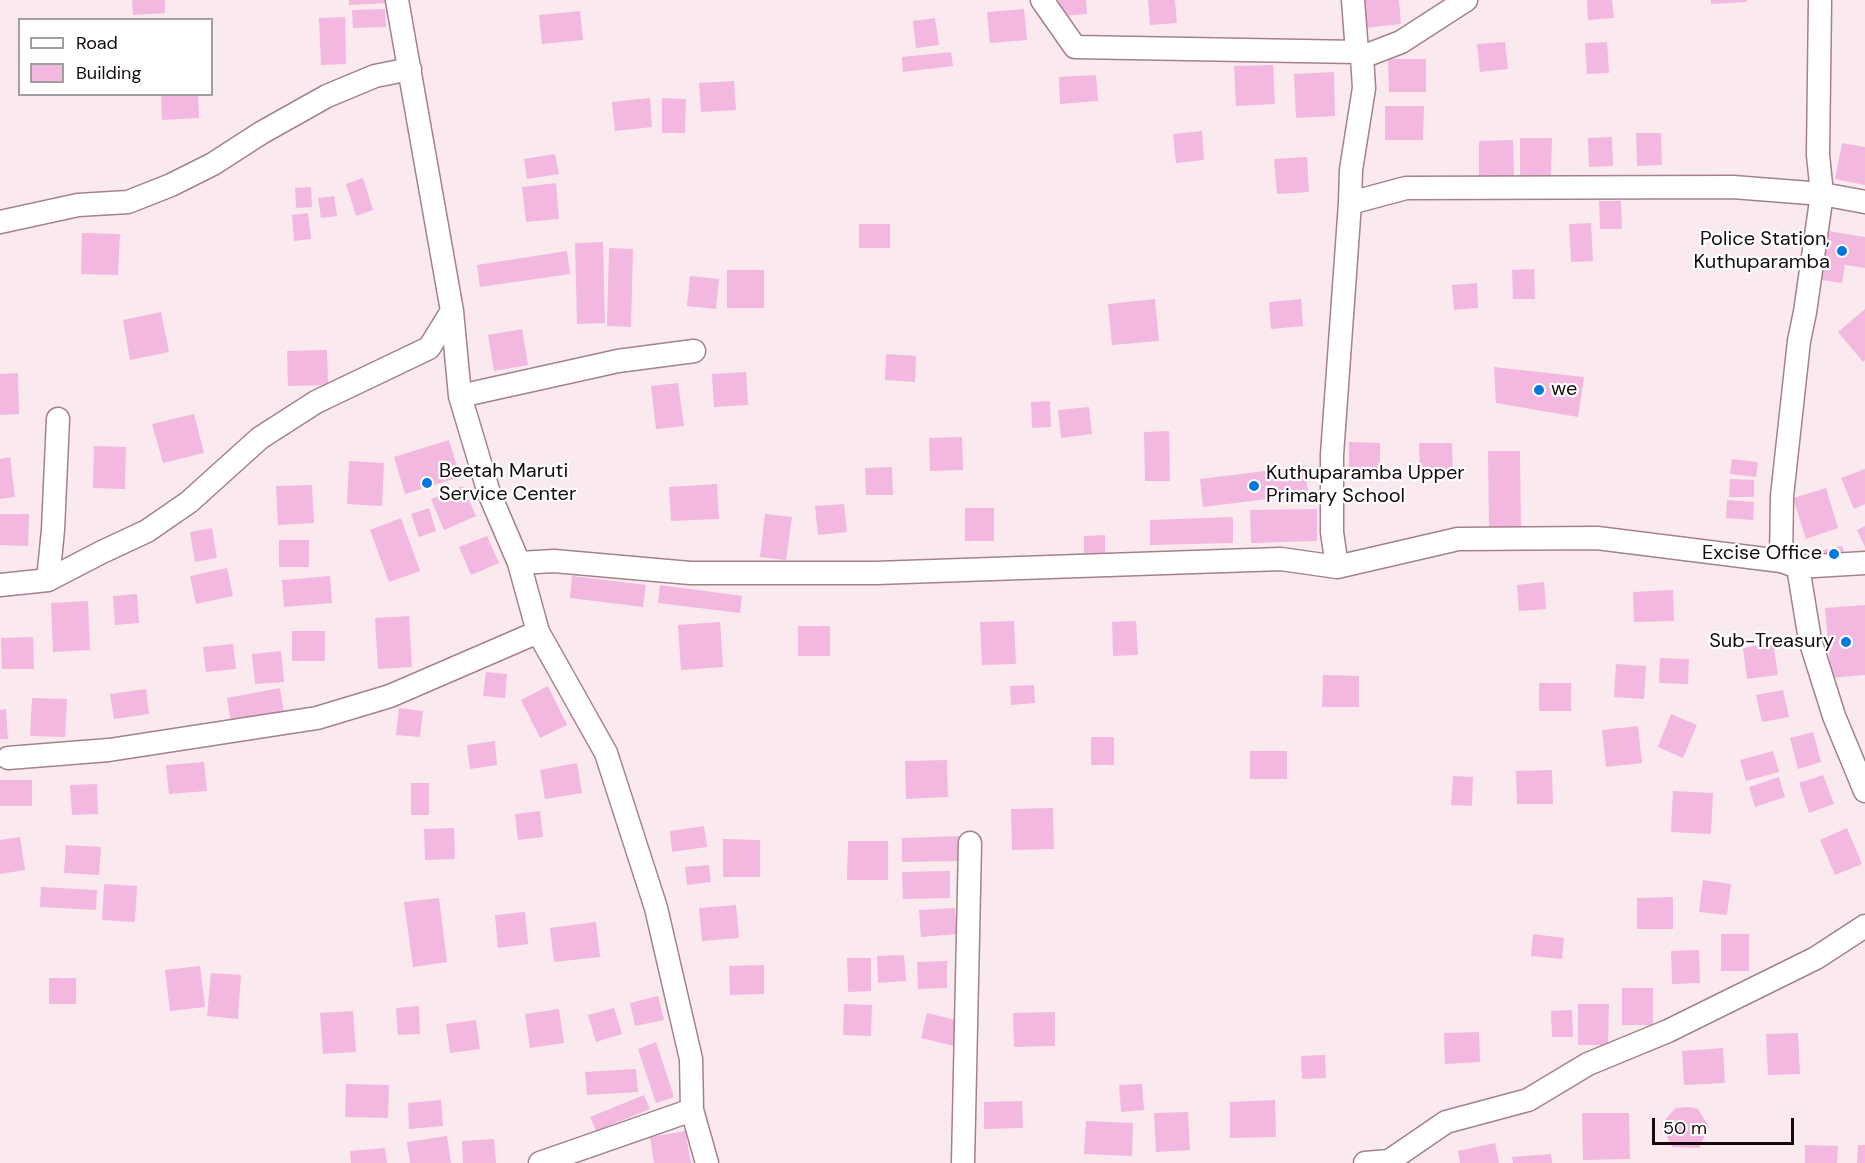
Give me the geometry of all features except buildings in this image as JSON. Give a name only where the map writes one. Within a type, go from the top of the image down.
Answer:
[{"type":"street","points":[[397,0],[452,311],[460,396],[489,493],[519,563],[538,632],[606,753],[656,908],[691,1059],[692,1110],[707,1163]]},
{"type":"street","points":[[1042,0],[1075,47],[1360,54],[1401,42],[1466,0]]},
{"type":"street","points":[[1337,567],[1332,532],[1332,455],[1351,170],[1364,88],[1353,0]]},
{"type":"street","points":[[1820,0],[1818,155],[1822,194],[1797,363],[1782,496],[1789,564],[1810,640],[1834,716],[1865,791]]},
{"type":"street","points":[[0,222],[78,205],[128,202],[171,185],[213,164],[327,96],[375,76],[410,69]]},
{"type":"street","points":[[1350,203],[1406,188],[1733,187],[1822,194],[1865,202]]},
{"type":"street","points":[[0,585],[48,580],[147,531],[189,502],[260,438],[316,402],[429,348],[452,311]]},
{"type":"street","points":[[460,396],[618,362],[694,351]]},
{"type":"street","points":[[48,580],[53,530],[57,418]]},
{"type":"street","points":[[519,563],[554,561],[690,573],[876,573],[1281,560],[1337,567],[1458,540],[1597,538],[1789,564],[1865,563]]},
{"type":"street","points":[[8,758],[109,750],[317,718],[390,696],[538,632]]},
{"type":"street","points":[[963,1163],[970,843]]},
{"type":"street","points":[[1365,1163],[1389,1161],[1446,1122],[1528,1100],[1588,1064],[1668,1031],[1816,958],[1865,926]]},
{"type":"street","points":[[540,1163],[692,1110]]},
{"type":"place","name":"Police Station, Kuthuparamba","points":[[1842,251]]},
{"type":"place","name":"we","points":[[1539,390]]},
{"type":"place","name":"Beetah Maruti Service Center","points":[[427,483]]},
{"type":"place","name":"Kuthuparamba Upper Primary School","points":[[1254,486]]},
{"type":"place","name":"Excise Office","points":[[1834,554]]},
{"type":"place","name":"Sub-Treasury","points":[[1846,642]]}]
